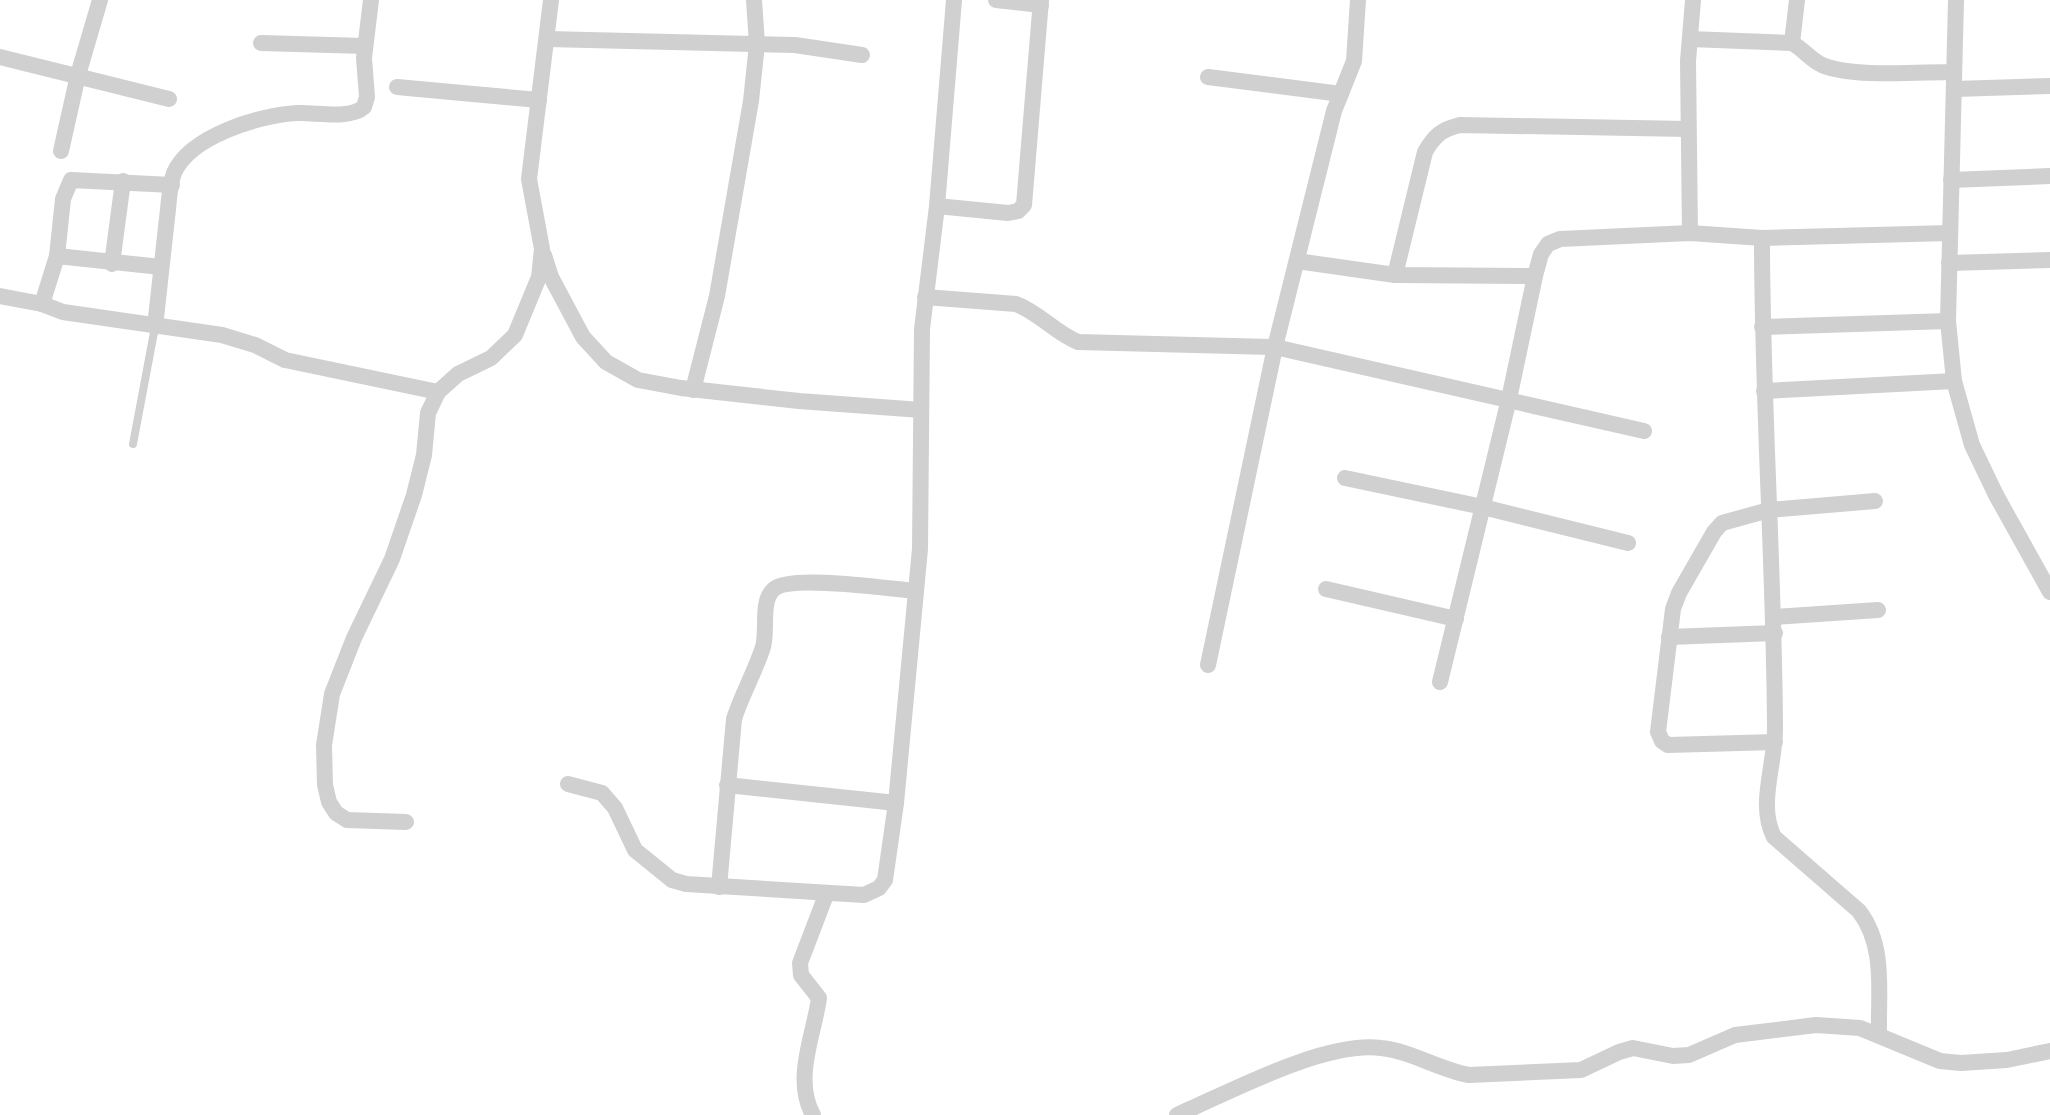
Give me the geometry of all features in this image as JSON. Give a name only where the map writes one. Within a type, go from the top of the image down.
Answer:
[{"type":"street","points":[[61,151],[78,75],[100,0]]},
{"type":"street","points":[[155,327],[172,185],[174,174],[185,156],[200,145],[265,116],[358,112],[364,107],[367,97],[365,46],[371,0]]},
{"type":"street","points":[[551,0],[529,179],[542,249],[551,277],[583,337],[606,362],[638,380],[693,390],[921,410]]},
{"type":"street","points":[[693,390],[717,296],[751,101],[758,44],[754,0]]},
{"type":"street","points":[[568,784],[592,789],[609,799],[635,850],[672,880],[686,884],[826,895],[864,895],[879,888],[885,880],[896,803],[916,591],[923,497],[921,410],[925,297],[937,206],[954,0]]},
{"type":"street","points":[[937,206],[1008,213],[1018,211],[1024,206],[1027,194],[1041,2],[996,0]]},
{"type":"street","points":[[1208,665],[1275,347],[1334,111],[1354,61],[1358,0]]},
{"type":"street","points":[[1690,233],[1688,129],[1693,0]]},
{"type":"street","points":[[1792,43],[1797,0]]},
{"type":"street","points":[[1956,0],[1948,321],[1954,381],[1972,445],[1996,495],[2050,592]]},
{"type":"street","points":[[547,39],[795,45],[862,55]]},
{"type":"street","points":[[1690,39],[1792,43],[1802,48],[1819,64],[1831,68],[1954,81],[2050,86]]},
{"type":"street","points":[[261,43],[365,46]]},
{"type":"street","points":[[0,57],[169,99]]},
{"type":"street","points":[[1208,77],[1341,94]]},
{"type":"street","points":[[397,87],[539,100]]},
{"type":"street","points":[[1395,275],[1425,152],[1433,138],[1447,128],[1460,125],[1688,129]]},
{"type":"street","points":[[1951,180],[2050,176]]},
{"type":"street","points":[[42,304],[57,256],[63,199],[71,180],[172,185]]},
{"type":"street","points":[[112,264],[123,181]]},
{"type":"street","points":[[1440,682],[1509,399],[1535,276],[1541,254],[1548,244],[1560,239],[1690,233],[1762,238],[1950,233]]},
{"type":"street","points":[[1762,238],[1762,327],[1774,625],[1775,742],[1764,809],[1767,824],[1774,837],[1859,911],[1869,924],[1878,955],[1879,1034]]},
{"type":"street","points":[[406,822],[347,820],[336,813],[329,802],[325,785],[324,745],[332,694],[354,638],[392,558],[414,495],[424,455],[428,413],[438,392],[459,374],[491,358],[515,335],[539,277],[542,249]]},
{"type":"street","points":[[57,256],[112,264],[161,267]]},
{"type":"street","points":[[1949,263],[2050,260]]},
{"type":"street","points":[[1297,261],[1395,275],[1535,276]]},
{"type":"street","points":[[0,296],[42,304],[63,312],[222,335],[255,345],[285,360],[438,392]]},
{"type":"street","points":[[925,297],[1016,304],[1030,309],[1064,336],[1078,342],[1275,347],[1644,431]]},
{"type":"street","points":[[1762,327],[1948,321]]},
{"type":"street","points":[[1764,391],[1954,381]]},
{"type":"street","points":[[1344,478],[1483,507],[1628,543]]},
{"type":"street","points":[[1775,742],[1668,745],[1662,741],[1658,732],[1669,637],[1679,593],[1714,532],[1722,523],[1732,518],[1769,510],[1875,501]]},
{"type":"street","points":[[719,886],[734,719],[764,645],[767,602],[774,589],[786,583],[807,582],[916,591]]},
{"type":"street","points":[[1326,589],[1456,619]]},
{"type":"street","points":[[1669,637],[1878,610]]},
{"type":"street","points":[[727,785],[896,803]]},
{"type":"street","points":[[813,1115],[805,1083],[805,1063],[819,998],[801,975],[800,963],[826,895]]},
{"type":"street","points":[[1177,1115],[1303,1061],[1364,1048],[1396,1050],[1452,1073],[1469,1075],[1581,1070],[1633,1048],[1673,1056],[1689,1055],[1735,1035],[1816,1025],[1837,1025],[1879,1034],[1940,1061],[1961,1063],[2007,1060],[2050,1052]]},
{"type":"lane","points":[[133,444],[155,327]]}]
